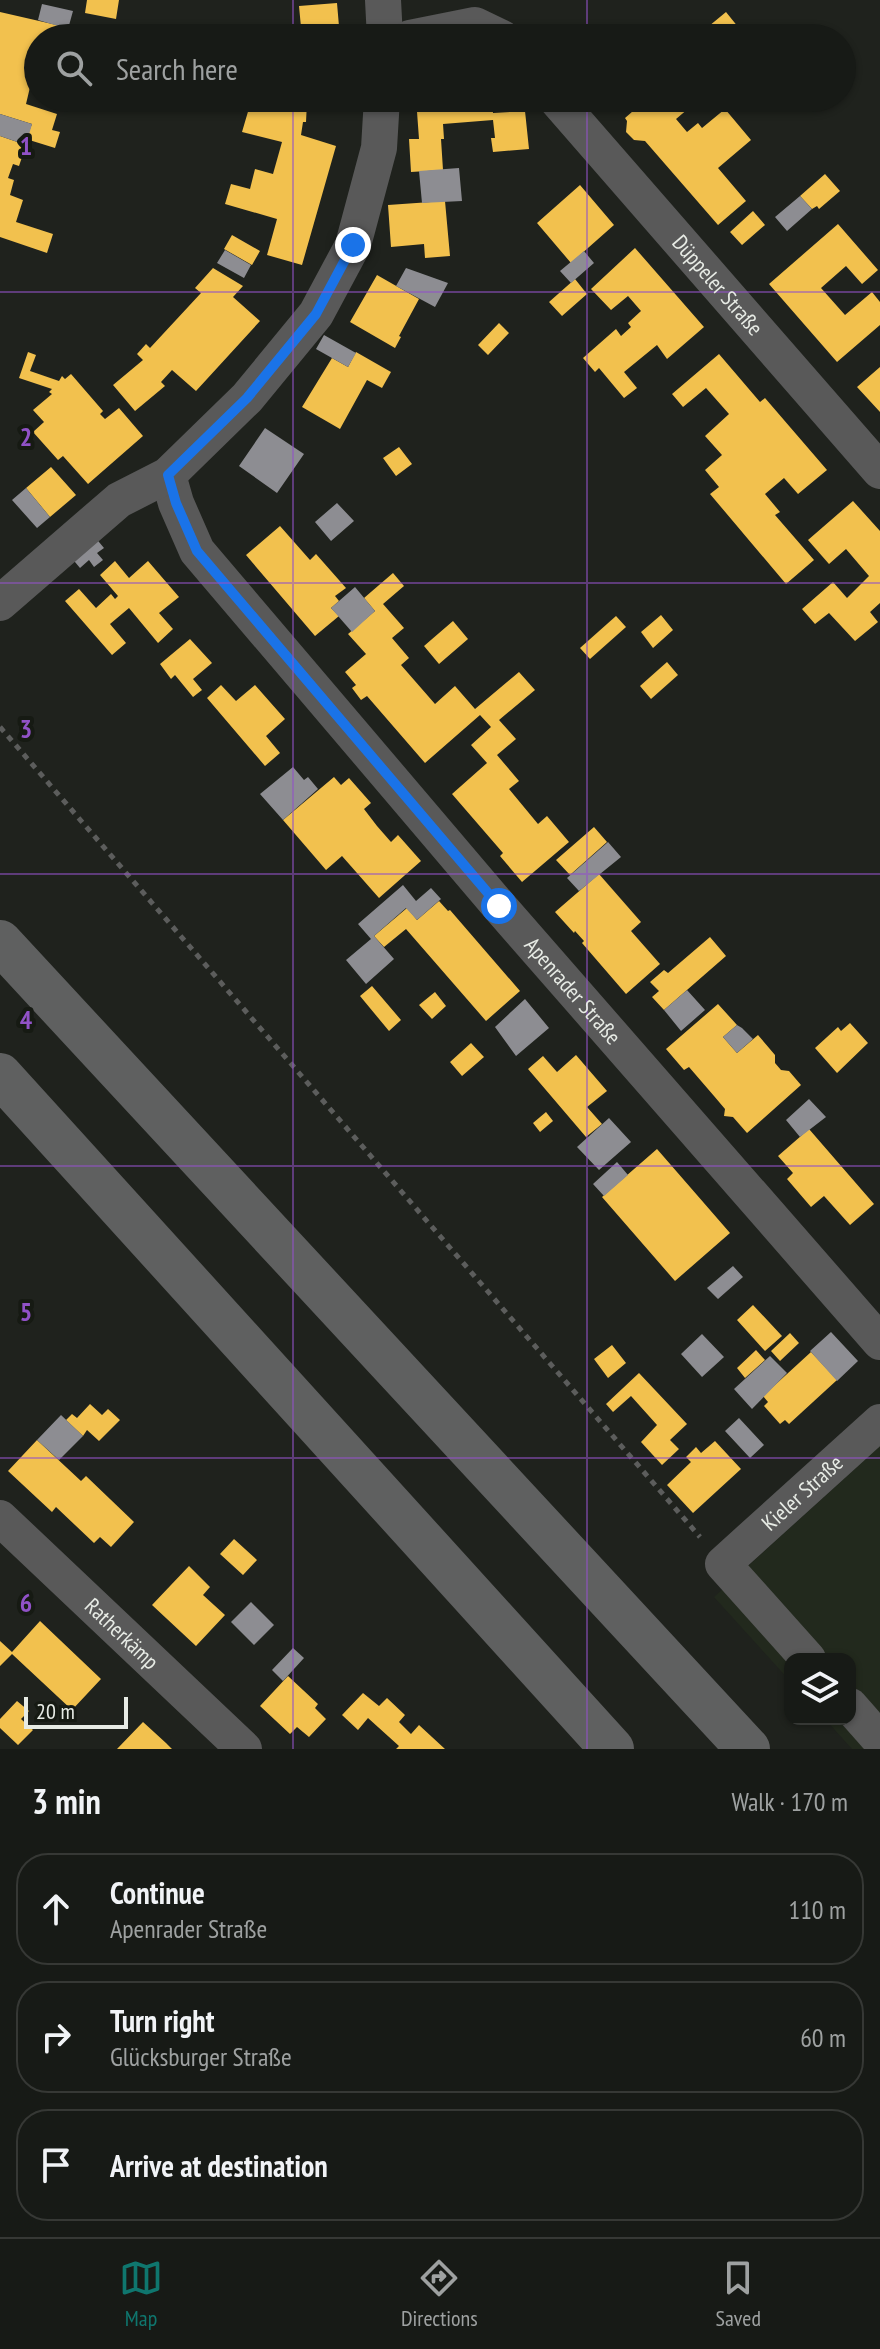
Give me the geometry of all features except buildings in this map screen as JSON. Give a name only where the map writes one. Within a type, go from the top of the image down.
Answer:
[{"type":"highway","points":[[0,942],[748,1749]]},
{"type":"highway","points":[[0,1075],[612,1749]]},
{"type":"street","points":[[383,0],[384,24]]},
{"type":"street","points":[[0,603],[119,500],[168,475],[247,398],[316,314],[353,245],[379,148],[381,112]]},
{"type":"street","name":"Düppeler Straße","points":[[567,112],[880,471]]},
{"type":"street","name":"Apenrader Straße","points":[[168,475],[176,503],[197,551],[489,895],[880,1342]]},
{"type":"street","name":"Kieler Straße","points":[[723,1564],[880,1422]]},
{"type":"street","name":"Ratherkämp","points":[[0,1518],[244,1749]]},
{"type":"street","points":[[723,1564],[803,1653]]},
{"type":"street","points":[[856,1713],[880,1740]]},
{"type":"path","points":[[0,727],[723,1564]]},
{"type":"shaded area","points":[[880,1446],[880,1749],[852,1749],[830,1725],[856,1725],[856,1653],[784,1653],[784,1674],[714,1597]]},
{"type":"route","points":[[353,245],[316,314],[247,398],[168,475],[176,503],[197,551],[499,906]]}]
